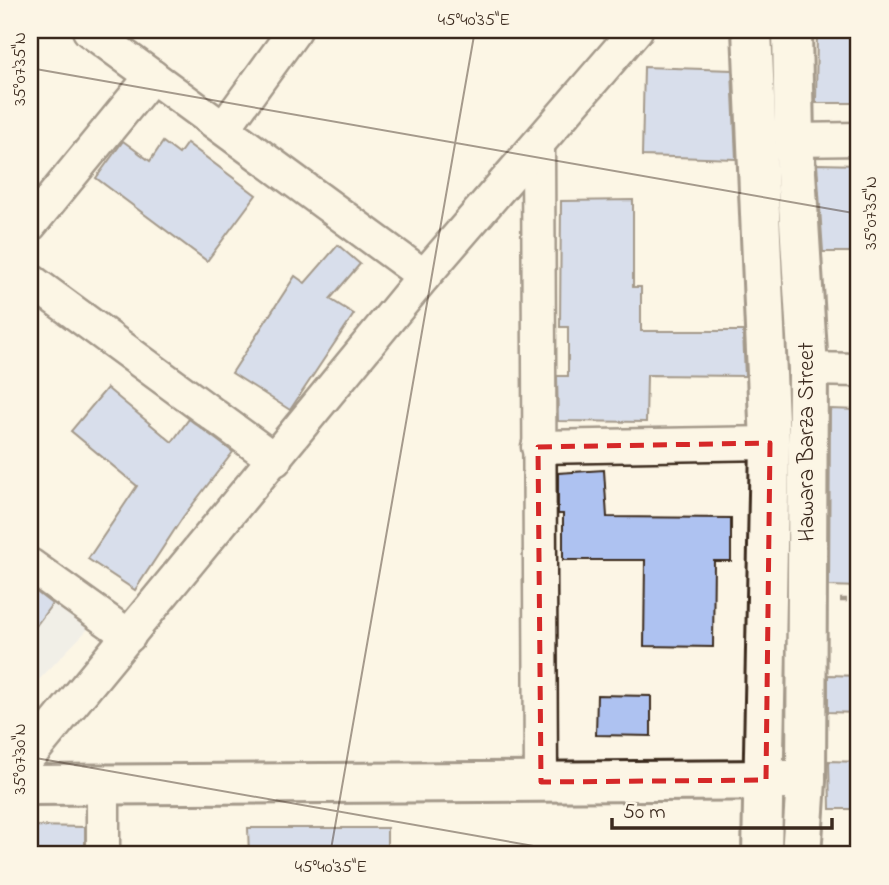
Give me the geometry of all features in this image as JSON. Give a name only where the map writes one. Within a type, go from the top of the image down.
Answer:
[{"type":"street","points":[[89,30],[424,276]]},
{"type":"street","points":[[224,128],[295,30]]},
{"type":"street","points":[[30,755],[424,276],[538,147],[636,30]]},
{"type":"street","name":"Hawara Barza Street","points":[[752,30],[770,443],[762,855]]},
{"type":"street","name":"Hawara Barza Street","points":[[792,30],[794,140],[808,369],[806,780],[801,855]]},
{"type":"street","points":[[30,225],[152,76]]},
{"type":"street","points":[[794,140],[859,139]]},
{"type":"street","points":[[538,147],[541,782]]},
{"type":"street","points":[[30,281],[275,460]]},
{"type":"street","points":[[808,369],[859,370]]},
{"type":"street","points":[[538,447],[770,443]]},
{"type":"street","points":[[30,565],[130,636]]},
{"type":"street","points":[[30,785],[806,780]]},
{"type":"street","points":[[103,784],[103,855]]},
{"type":"highlighted area","points":[[770,443],[766,780],[541,782],[538,447]]},
{"type":"shaded area","points":[[30,587],[88,629],[30,689]]},
{"type":"building","points":[[817,30],[859,30],[859,103],[816,103]]},
{"type":"building","points":[[644,67],[732,70],[736,159],[642,156]]},
{"type":"building","points":[[123,141],[150,161],[163,142],[179,154],[187,143],[256,195],[207,261],[96,178]]},
{"type":"building","points":[[817,164],[859,165],[859,252],[823,252]]},
{"type":"building","points":[[633,200],[633,287],[641,287],[641,331],[743,331],[745,376],[647,375],[646,422],[558,421],[557,376],[568,376],[568,327],[560,327],[561,201]]},
{"type":"building","points":[[338,245],[360,264],[330,299],[354,314],[290,410],[232,373],[295,276],[305,283]]},
{"type":"building","points":[[107,388],[172,442],[189,419],[233,452],[183,517],[135,590],[88,559],[137,486],[71,431]]},
{"type":"building","points":[[830,409],[859,410],[859,587],[829,586]]},
{"type":"building","points":[[604,470],[607,517],[731,518],[731,561],[714,561],[713,647],[644,646],[645,560],[563,560],[563,514],[558,514],[558,473]]},
{"type":"building","points":[[30,587],[52,604],[30,634]]},
{"type":"building","points":[[828,675],[859,676],[859,713],[828,712]]},
{"type":"building","points":[[597,695],[651,696],[651,736],[596,735]]},
{"type":"building","points":[[829,761],[859,762],[859,809],[830,809]]},
{"type":"building","points":[[30,826],[85,827],[85,855],[30,855]]},
{"type":"building","points":[[248,828],[387,828],[387,855],[249,855]]}]
